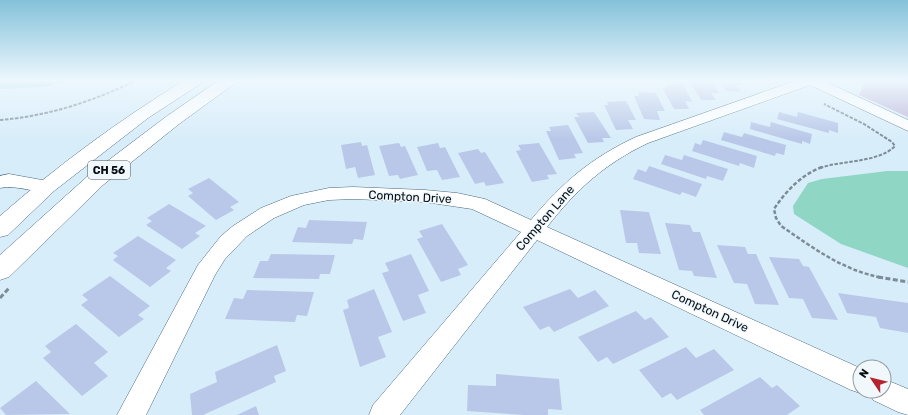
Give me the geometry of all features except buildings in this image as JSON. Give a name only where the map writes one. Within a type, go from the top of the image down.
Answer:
[{"type":"main road","name":"CH 56","points":[[0,229],[47,186],[142,114],[163,100]]},
{"type":"main road","name":"CH 56","points":[[0,270],[96,180],[172,120],[200,100]]},
{"type":"street","name":"Compton Lane","points":[[382,415],[554,205],[584,175],[619,152],[642,140],[753,100]]},
{"type":"street","points":[[854,100],[908,126]]},
{"type":"street","points":[[0,182],[9,180],[47,186]]},
{"type":"street","name":"Compton Drive","points":[[131,415],[206,271],[218,252],[233,236],[252,222],[273,211],[290,204],[329,194],[437,196],[478,204],[852,377]]},
{"type":"street","points":[[892,396],[908,403]]},
{"type":"path","points":[[0,120],[59,112],[92,100]]},
{"type":"path","points":[[826,100],[892,142],[895,146],[892,149],[864,160],[825,166],[811,172],[796,183],[781,198],[774,209],[776,218],[781,226],[835,262],[855,271],[908,282]]},
{"type":"shaded area","points":[[871,100],[908,100],[908,117]]},
{"type":"shaded area","points":[[887,171],[908,171],[908,268],[841,244],[794,214],[793,206],[808,183],[822,179]]}]
